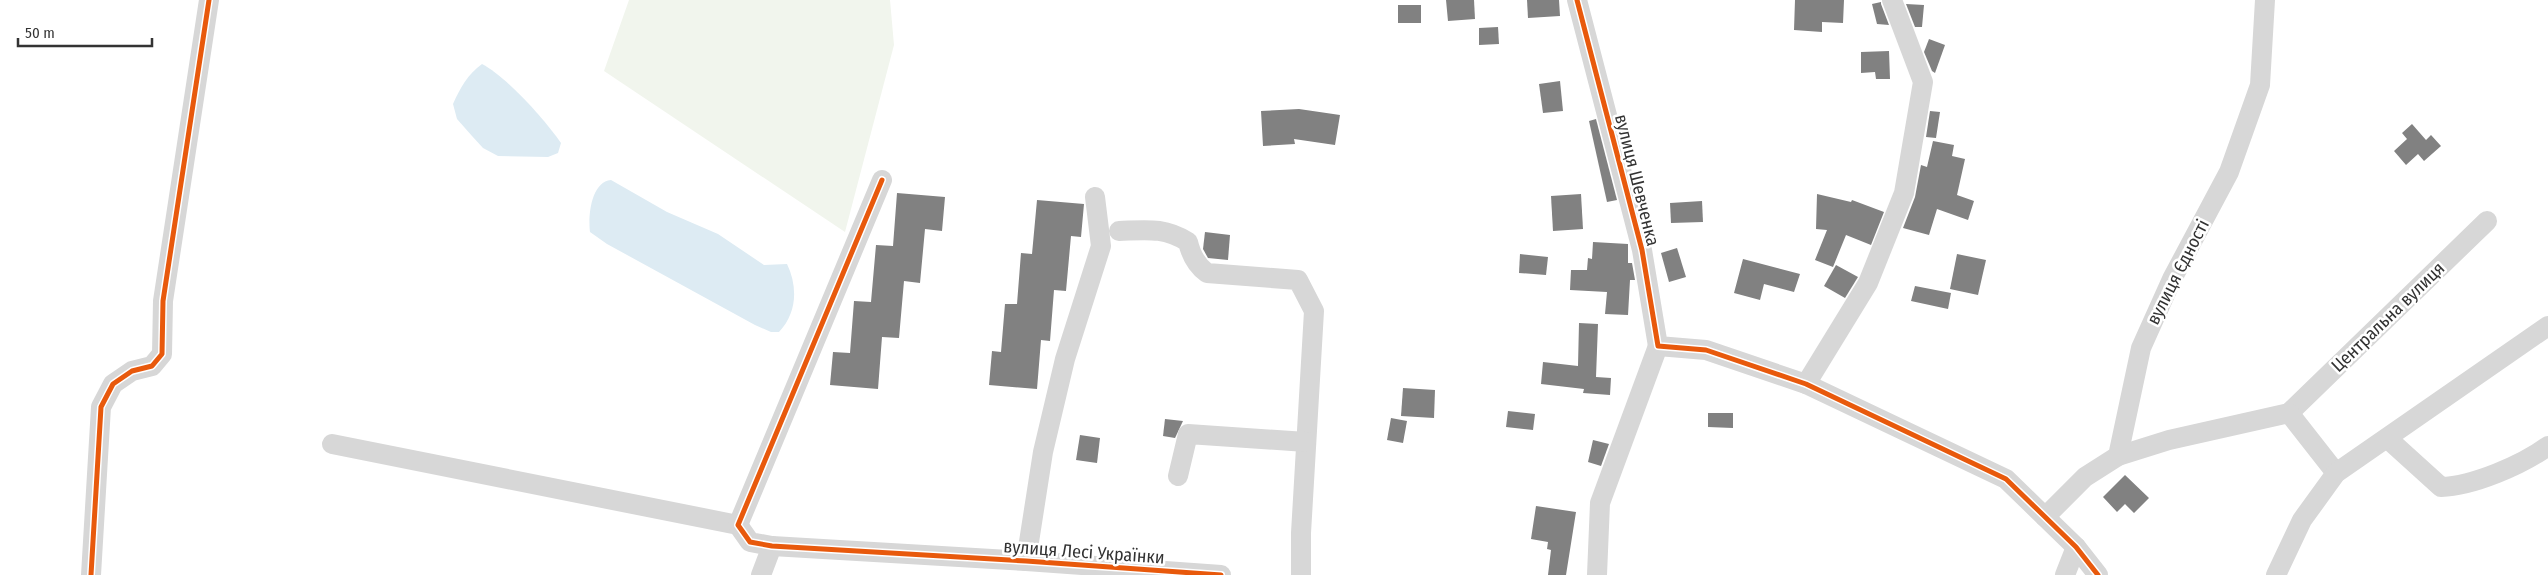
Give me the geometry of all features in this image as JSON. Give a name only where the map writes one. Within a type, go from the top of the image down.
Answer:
[{"type":"street","points":[[91,575],[101,407],[113,384],[132,371],[152,366],[162,354],[163,301],[209,0]]},
{"type":"street","name":"вулиця Шевченка","points":[[1577,0],[1642,250],[1658,346],[1600,503],[1597,575]]},
{"type":"street","points":[[1806,384],[1868,283],[1904,193],[1923,82],[1892,0]]},
{"type":"street","name":"вулиця Єдності","points":[[2118,456],[2141,348],[2172,279],[2229,172],[2260,84],[2264,0]]},
{"type":"street","points":[[332,444],[738,525],[882,180]]},
{"type":"street","points":[[1026,561],[1043,452],[1064,359],[1101,246],[1095,197]]},
{"type":"street","name":"Центральна вулиця","points":[[2289,413],[2487,221]]},
{"type":"street","points":[[1119,231],[1159,230],[1173,232],[1188,242],[1191,254],[1207,273],[1298,280],[1314,311],[1306,442],[1301,575]]},
{"type":"street","points":[[2276,575],[2302,520],[2336,473],[2388,439],[2548,326]]},
{"type":"street","points":[[1658,346],[1706,350],[1806,384],[2006,479],[2076,547],[2098,575]]},
{"type":"street","points":[[2045,516],[2085,477],[2118,456],[2169,440],[2289,413],[2336,473]]},
{"type":"street","points":[[1178,476],[1188,434],[1306,442]]},
{"type":"street","points":[[2388,439],[2441,487],[2457,486],[2532,458],[2548,446]]},
{"type":"street","name":"вулиця Лесі Українки","points":[[738,525],[750,542],[772,546],[1222,575]]},
{"type":"street","points":[[761,575],[772,546]]},
{"type":"street","points":[[2065,575],[2076,547]]},
{"type":"shaded area","points":[[629,0],[890,0],[894,45],[845,232],[604,71]]},
{"type":"shaded area","points":[[482,64],[514,89],[545,122],[561,143],[558,153],[548,157],[498,156],[483,148],[457,119],[453,104],[469,77]]},
{"type":"shaded area","points":[[611,180],[667,212],[718,234],[764,265],[787,264],[793,282],[794,300],[789,317],[779,332],[771,332],[755,325],[607,244],[590,232],[590,209],[595,193],[604,182]]},
{"type":"building","points":[[1446,0],[1474,0],[1475,19],[1448,21]]},
{"type":"building","points":[[1527,0],[1559,0],[1560,16],[1528,18]]},
{"type":"building","points":[[1795,0],[1844,0],[1843,23],[1822,22],[1822,32],[1794,30]]},
{"type":"building","points":[[1881,2],[1889,25],[1877,24],[1872,4]]},
{"type":"building","points":[[1906,4],[1924,5],[1922,27],[1915,27]]},
{"type":"building","points":[[1398,5],[1421,5],[1421,23],[1398,23]]},
{"type":"building","points":[[1498,27],[1499,44],[1479,45],[1479,28]]},
{"type":"building","points":[[1929,39],[1945,45],[1935,73],[1932,71],[1924,52]]},
{"type":"building","points":[[1889,51],[1890,79],[1876,79],[1875,72],[1861,73],[1861,52]]},
{"type":"building","points":[[1560,81],[1563,111],[1543,113],[1539,84]]},
{"type":"building","points":[[1299,109],[1340,115],[1335,145],[1294,139],[1295,144],[1263,146],[1261,111]]},
{"type":"building","points":[[1930,111],[1940,112],[1936,138],[1926,137]]},
{"type":"building","points":[[1596,119],[1617,200],[1607,202],[1589,121]]},
{"type":"building","points":[[2412,124],[2426,140],[2431,135],[2441,146],[2424,161],[2418,154],[2406,165],[2394,151],[2407,139],[2402,133]]},
{"type":"building","points":[[1933,141],[1954,145],[1952,156],[1965,159],[1957,195],[1974,201],[1968,220],[1937,209],[1929,235],[1903,228],[1915,197],[1921,165],[1927,167]]},
{"type":"building","points":[[897,193],[945,197],[942,231],[925,229],[920,283],[904,281],[899,338],[882,337],[878,389],[830,385],[833,352],[850,353],[854,301],[871,302],[876,245],[893,246]]},
{"type":"building","points":[[1581,194],[1583,229],[1553,231],[1551,196]]},
{"type":"building","points":[[1817,194],[1851,202],[1852,200],[1884,212],[1871,245],[1846,235],[1833,267],[1815,260],[1827,230],[1816,229]]},
{"type":"building","points":[[1037,200],[1084,204],[1081,237],[1071,236],[1066,291],[1054,290],[1050,341],[1041,340],[1037,389],[989,385],[992,351],[1001,352],[1005,304],[1017,304],[1021,253],[1032,254]]},
{"type":"building","points":[[1702,201],[1703,222],[1671,223],[1670,203]]},
{"type":"building","points":[[1205,232],[1230,235],[1228,260],[1208,258],[1203,249]]},
{"type":"building","points":[[1593,242],[1628,244],[1628,263],[1632,263],[1635,280],[1630,280],[1628,315],[1605,314],[1607,292],[1570,290],[1571,270],[1587,270],[1588,258],[1592,259]]},
{"type":"building","points":[[1677,248],[1686,277],[1669,282],[1661,253]]},
{"type":"building","points":[[1520,254],[1548,257],[1546,275],[1519,273]]},
{"type":"building","points":[[1957,254],[1986,260],[1978,295],[1950,289]]},
{"type":"building","points":[[1743,259],[1800,274],[1794,292],[1764,284],[1760,300],[1734,293]]},
{"type":"building","points":[[1836,265],[1858,277],[1845,298],[1824,286]]},
{"type":"building","points":[[1915,286],[1951,293],[1948,309],[1911,301]]},
{"type":"building","points":[[1579,323],[1598,324],[1596,377],[1611,378],[1610,395],[1583,393],[1584,389],[1541,384],[1543,362],[1578,366]]},
{"type":"building","points":[[1403,388],[1435,390],[1434,418],[1401,416]]},
{"type":"building","points":[[1508,411],[1535,414],[1533,430],[1506,427]]},
{"type":"building","points":[[1708,413],[1733,413],[1733,428],[1708,427]]},
{"type":"building","points":[[1391,418],[1407,421],[1403,443],[1387,440]]},
{"type":"building","points":[[1165,419],[1183,421],[1175,438],[1163,436]]},
{"type":"building","points":[[1080,435],[1100,438],[1097,463],[1076,460]]},
{"type":"building","points":[[1593,440],[1609,444],[1601,466],[1588,462]]},
{"type":"building","points":[[2125,475],[2149,498],[2134,513],[2125,504],[2117,512],[2103,497]]},
{"type":"building","points":[[1536,506],[1576,512],[1566,575],[1548,575],[1551,550],[1547,549],[1548,542],[1531,539]]},
{"type":"cycle path","points":[[91,575],[101,407],[113,384],[132,371],[152,366],[162,354],[163,301],[209,0]]},
{"type":"cycle path","points":[[1577,0],[1642,250],[1658,346],[1706,350],[1806,384],[2006,479],[2076,547],[2098,575]]},
{"type":"cycle path","points":[[882,180],[738,525],[750,542],[772,546],[1221,575]]}]
